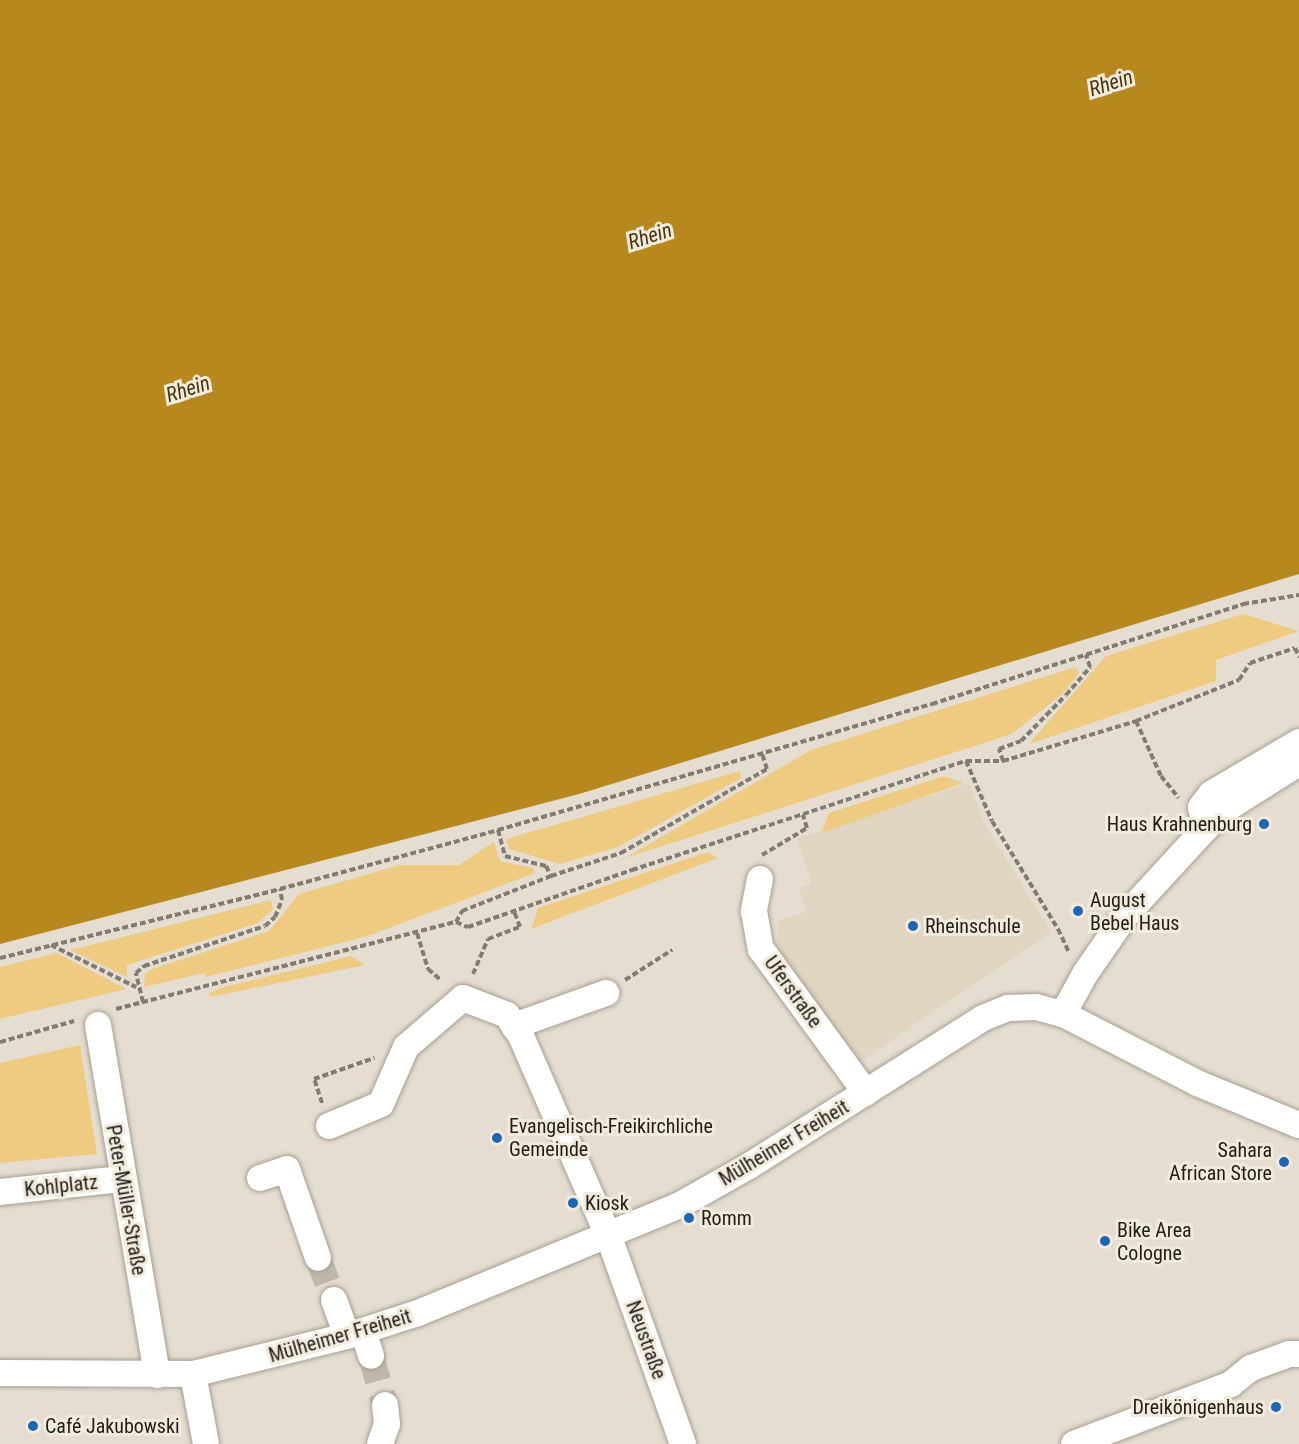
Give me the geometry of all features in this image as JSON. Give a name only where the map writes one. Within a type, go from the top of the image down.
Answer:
[{"type":"street","points":[[1205,829],[1201,807],[1211,794],[1299,742]]},
{"type":"street","points":[[1063,1014],[1085,974],[1125,916],[1205,829],[1228,807],[1299,763]]},
{"type":"street","name":"Uferstraße","points":[[760,879],[754,911],[761,949],[866,1093]]},
{"type":"street","points":[[329,1126],[381,1104],[406,1047],[463,998],[507,1015],[514,1026],[610,989]]},
{"type":"street","name":"Mülheimer Freiheit","points":[[0,1374],[193,1374],[355,1333],[609,1237],[710,1189],[983,1018],[1008,1008],[1036,1007],[1063,1014],[1197,1083],[1299,1125]]},
{"type":"street","name":"Peter-Müller-Straße","points":[[97,1018],[122,1179],[157,1375]]},
{"type":"street","name":"Neustraße","points":[[514,1026],[609,1237],[683,1444]]},
{"type":"street","points":[[260,1178],[287,1168],[318,1258]]},
{"type":"street","name":"Kohlplatz","points":[[0,1192],[122,1179]]},
{"type":"street","points":[[334,1300],[371,1356]]},
{"type":"street","points":[[1074,1444],[1231,1384],[1251,1368],[1289,1354],[1299,1354]]},
{"type":"street","points":[[193,1374],[206,1444]]},
{"type":"street","points":[[385,1405],[387,1441]]},
{"type":"path","points":[[0,958],[280,890],[498,830],[762,754],[1243,604],[1299,595]]},
{"type":"path","points":[[0,1042],[97,1018],[142,1002],[456,922],[468,927],[966,761],[1003,761],[1136,721],[1239,680],[1250,663],[1295,648],[1299,657]]},
{"type":"path","points":[[1003,761],[999,749],[1021,741],[1066,696],[1090,667],[1086,654]]},
{"type":"path","points":[[1136,721],[1161,776],[1176,794]]},
{"type":"path","points":[[456,922],[462,911],[631,847],[767,769],[762,754]]},
{"type":"path","points":[[966,761],[992,821],[1059,929],[1074,968],[1085,974]]},
{"type":"path","points":[[762,852],[807,828],[802,815]]},
{"type":"path","points":[[498,830],[505,856],[546,866],[550,876]]},
{"type":"path","points":[[142,1002],[137,987],[136,973],[144,966],[265,926],[275,917],[282,900],[280,890]]},
{"type":"path","points":[[463,998],[488,939],[520,927],[514,911]]},
{"type":"path","points":[[417,933],[428,969]]},
{"type":"path","points":[[50,945],[137,987]]},
{"type":"path","points":[[610,989],[672,950]]},
{"type":"path","points":[[329,1126],[314,1079],[406,1047]]},
{"type":"shaded area","points":[[1243,614],[1299,631],[1216,660],[1216,681],[1029,744],[1106,656]]},
{"type":"shaded area","points":[[1076,667],[1079,674],[1062,694],[1012,734],[625,858],[811,750]]},
{"type":"shaded area","points":[[740,771],[741,778],[618,847],[560,864],[509,849],[506,839]]},
{"type":"shaded area","points":[[944,776],[963,783],[821,833],[829,813]]},
{"type":"shaded area","name":"Rheinschule","points":[[969,783],[985,824],[1051,932],[857,1064],[777,957],[778,920],[806,912],[799,888],[811,883],[797,838]]},
{"type":"shaded area","points":[[494,842],[500,861],[533,868],[535,873],[368,936],[206,977],[204,973],[144,987],[145,973],[155,968],[269,931],[299,894],[400,865],[459,865]]},
{"type":"shaded area","points":[[708,852],[718,858],[531,929],[538,908]]},
{"type":"shaded area","points":[[271,900],[273,909],[258,923],[127,965],[127,977],[70,950]]},
{"type":"shaded area","points":[[57,953],[126,989],[0,1019],[0,967]]},
{"type":"shaded area","points":[[351,956],[365,965],[210,997],[209,993],[224,987]]},
{"type":"shaded area","points":[[80,1045],[97,1154],[0,1163],[0,1063]]},
{"type":"water","name":"Rhein","points":[[0,0],[1299,0],[1299,574],[579,794],[0,944]]},
{"type":"tunnel","points":[[318,1258],[334,1300]]},
{"type":"tunnel","points":[[371,1356],[385,1405]]},
{"type":"place","name":"Haus Krahnenburg","points":[[1264,824]]},
{"type":"place","name":"August Bebel Haus","points":[[1078,911]]},
{"type":"place","name":"Rheinschule","points":[[913,926]]},
{"type":"place","name":"Evangelisch-Freikirchliche Gemeinde","points":[[497,1138]]},
{"type":"place","name":"Sahara African Store","points":[[1284,1162]]},
{"type":"place","name":"Kiosk","points":[[573,1203]]},
{"type":"place","name":"Romm","points":[[689,1218]]},
{"type":"place","name":"Bike Area Cologne","points":[[1105,1241]]},
{"type":"place","name":"Dreikönigenhaus","points":[[1276,1407]]},
{"type":"place","name":"Café Jakubowski","points":[[33,1426]]}]
